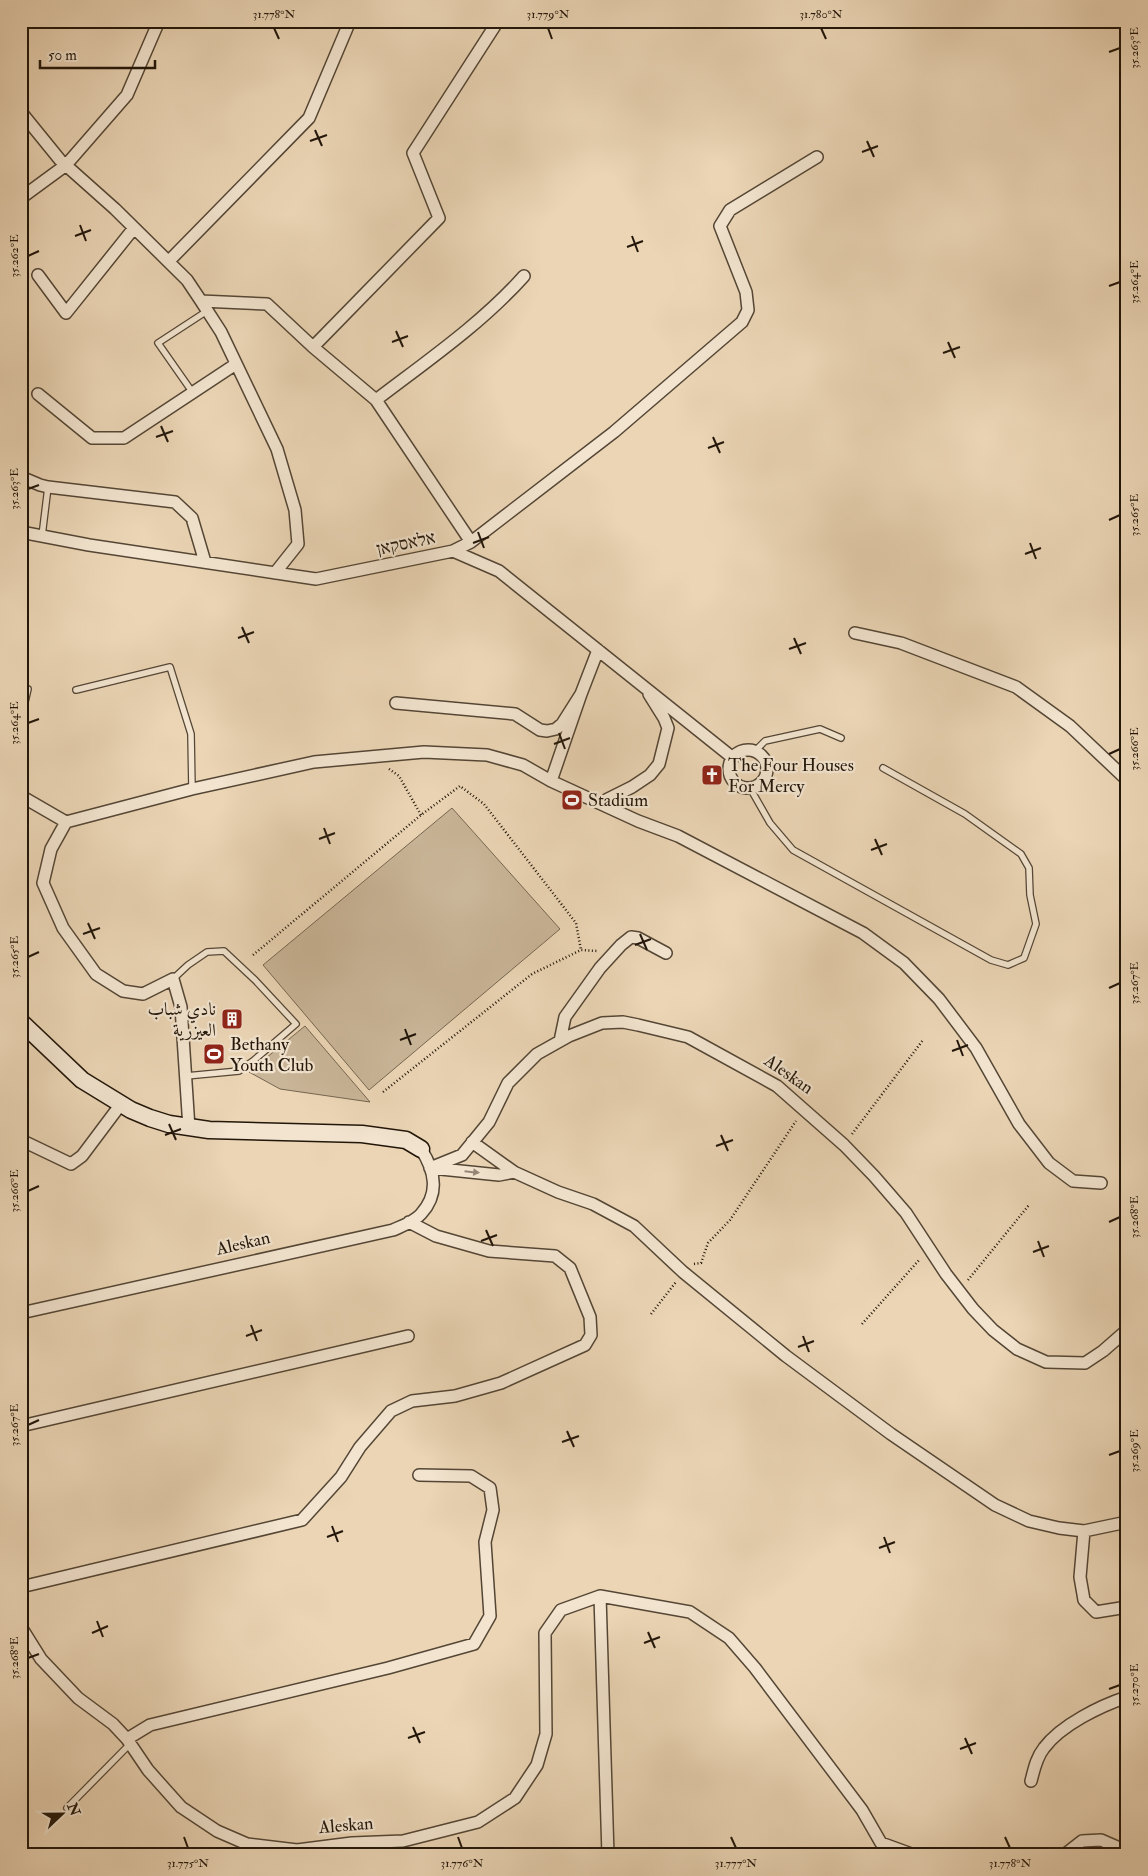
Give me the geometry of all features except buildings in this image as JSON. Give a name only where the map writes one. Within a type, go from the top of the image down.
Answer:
[{"type":"street","points":[[21,198],[66,165],[127,95],[159,21]]},
{"type":"street","points":[[169,261],[308,118],[350,21]]},
{"type":"street","points":[[313,347],[439,218],[413,153],[498,21]]},
{"type":"street","points":[[21,112],[66,165],[187,280],[221,332],[277,449],[295,510],[298,544],[275,573]]},
{"type":"street","points":[[453,551],[471,542],[614,432],[742,322],[748,310],[746,292],[720,226],[730,210],[817,157]]},
{"type":"street","points":[[38,275],[66,313],[134,228]]},
{"type":"street","points":[[376,400],[478,321],[503,300],[524,276]]},
{"type":"street","points":[[204,306],[267,304],[313,347],[376,400],[471,542]]},
{"type":"street","points":[[38,394],[92,438],[124,438],[236,364]]},
{"type":"street","points":[[21,477],[48,487],[175,502],[192,518],[205,562]]},
{"type":"street","name":"אלאסקאן","points":[[21,532],[316,579],[453,551],[499,571],[733,758]]},
{"type":"street","points":[[855,633],[901,643],[1016,687],[1070,726],[1127,780]]},
{"type":"street","points":[[551,781],[580,694],[598,650]]},
{"type":"street","points":[[600,804],[644,779],[660,764],[668,728],[664,718],[644,687]]},
{"type":"street","points":[[396,703],[515,714],[540,730],[547,731],[562,724],[580,694]]},
{"type":"street","points":[[743,750],[755,751],[764,759],[767,772],[761,782],[750,788],[738,785],[730,776],[730,763],[743,750]]},
{"type":"street","points":[[190,1128],[181,1007],[173,979],[142,994],[123,991],[96,974],[63,928],[42,883],[50,849],[66,822],[192,789],[314,762],[424,752],[488,755],[523,765],[551,781],[600,804],[678,836],[863,933],[904,963],[940,999],[976,1048],[1019,1124],[1049,1163],[1073,1181],[1101,1183]]},
{"type":"street","points":[[21,796],[66,822]]},
{"type":"street","points":[[560,1041],[565,1017],[600,968],[631,937],[638,938],[666,953]]},
{"type":"street","name":"Aleskan","points":[[21,1022],[82,1080],[121,1104],[150,1118],[169,1124],[208,1130],[362,1134],[406,1140],[421,1149],[435,1181],[432,1193],[421,1215],[393,1230],[21,1312]]},
{"type":"street","name":"Aleskan","points":[[430,1168],[462,1155],[489,1122],[508,1083],[536,1054],[560,1041],[602,1023],[623,1022],[688,1037],[777,1086],[844,1145],[906,1213],[973,1310],[992,1330],[1017,1349],[1046,1362],[1085,1363],[1103,1351],[1127,1330]]},
{"type":"street","points":[[21,1144],[23,1141],[71,1164],[82,1156],[121,1104]]},
{"type":"street","points":[[472,1142],[514,1172],[558,1192],[593,1204],[634,1226],[683,1272],[786,1356],[891,1434],[995,1505],[1029,1521],[1059,1528],[1084,1531],[1127,1522]]},
{"type":"street","points":[[430,1168],[499,1175],[514,1172]]},
{"type":"street","points":[[21,1587],[302,1520],[341,1477],[360,1447],[391,1411],[412,1402],[455,1396],[501,1383],[586,1345],[591,1335],[590,1317],[570,1268],[555,1256],[489,1251],[436,1236],[409,1222]]},
{"type":"street","points":[[21,1426],[408,1336]]},
{"type":"street","points":[[129,1742],[150,1725],[388,1668],[474,1644],[490,1616],[485,1542],[493,1510],[490,1488],[471,1476],[419,1475]]},
{"type":"street","points":[[1084,1531],[1080,1577],[1084,1600],[1096,1612],[1127,1607]]},
{"type":"street","points":[[608,1855],[600,1596],[690,1612],[729,1638],[787,1710],[856,1802],[882,1846],[914,1855]]},
{"type":"street","name":"Aleskan","points":[[21,1627],[41,1659],[78,1698],[113,1724],[129,1742],[148,1770],[182,1807],[217,1832],[247,1844],[298,1852],[352,1843],[403,1840],[478,1822],[515,1798],[537,1766],[546,1734],[546,1633],[561,1610],[600,1596]]},
{"type":"street","points":[[1031,1781],[1036,1761],[1044,1748],[1057,1735],[1108,1703],[1127,1697]]},
{"type":"street","points":[[1064,1855],[1082,1841],[1101,1840],[1127,1853]]},
{"type":"lane","points":[[193,393],[158,343],[204,306]]},
{"type":"lane","points":[[42,536],[48,487]]},
{"type":"lane","points":[[76,690],[170,668],[191,734],[192,789]]},
{"type":"lane","points":[[21,686],[28,689],[21,719]]},
{"type":"lane","points":[[755,751],[765,740],[820,729],[841,738]]},
{"type":"lane","points":[[750,788],[770,823],[793,850],[991,960],[1008,964],[1024,958],[1036,924],[1030,895],[1029,868],[1021,854],[965,814],[883,768]]},
{"type":"lane","points":[[173,979],[188,965],[207,952],[224,950],[296,1024],[253,1062],[239,1070],[186,1076]]},
{"type":"lane","points":[[67,1808],[129,1742]]},
{"type":"path","points":[[369,756],[399,776],[421,815]]},
{"type":"path","points":[[253,955],[421,815],[460,786],[484,804],[576,923],[580,950]]},
{"type":"path","points":[[383,1092],[532,974],[580,950],[615,952]]},
{"type":"path","points":[[844,1145],[923,1040]]},
{"type":"path","points":[[651,1314],[683,1272],[692,1264],[702,1263],[708,1243],[730,1220],[804,1109]]},
{"type":"path","points":[[959,1291],[1029,1205]]},
{"type":"path","points":[[862,1324],[929,1248]]},
{"type":"shaded area","points":[[452,808],[560,929],[369,1090],[263,965]]},
{"type":"shaded area","points":[[305,1026],[370,1102],[280,1089],[249,1072]]},
{"type":"place","name":"The Four Houses For Mercy","points":[[712,775]]},
{"type":"place","name":"Stadium","points":[[572,800]]},
{"type":"place","name":"نادي شباب العيزرية","points":[[232,1019]]},
{"type":"place","name":"Bethany Youth Club","points":[[214,1054]]}]
